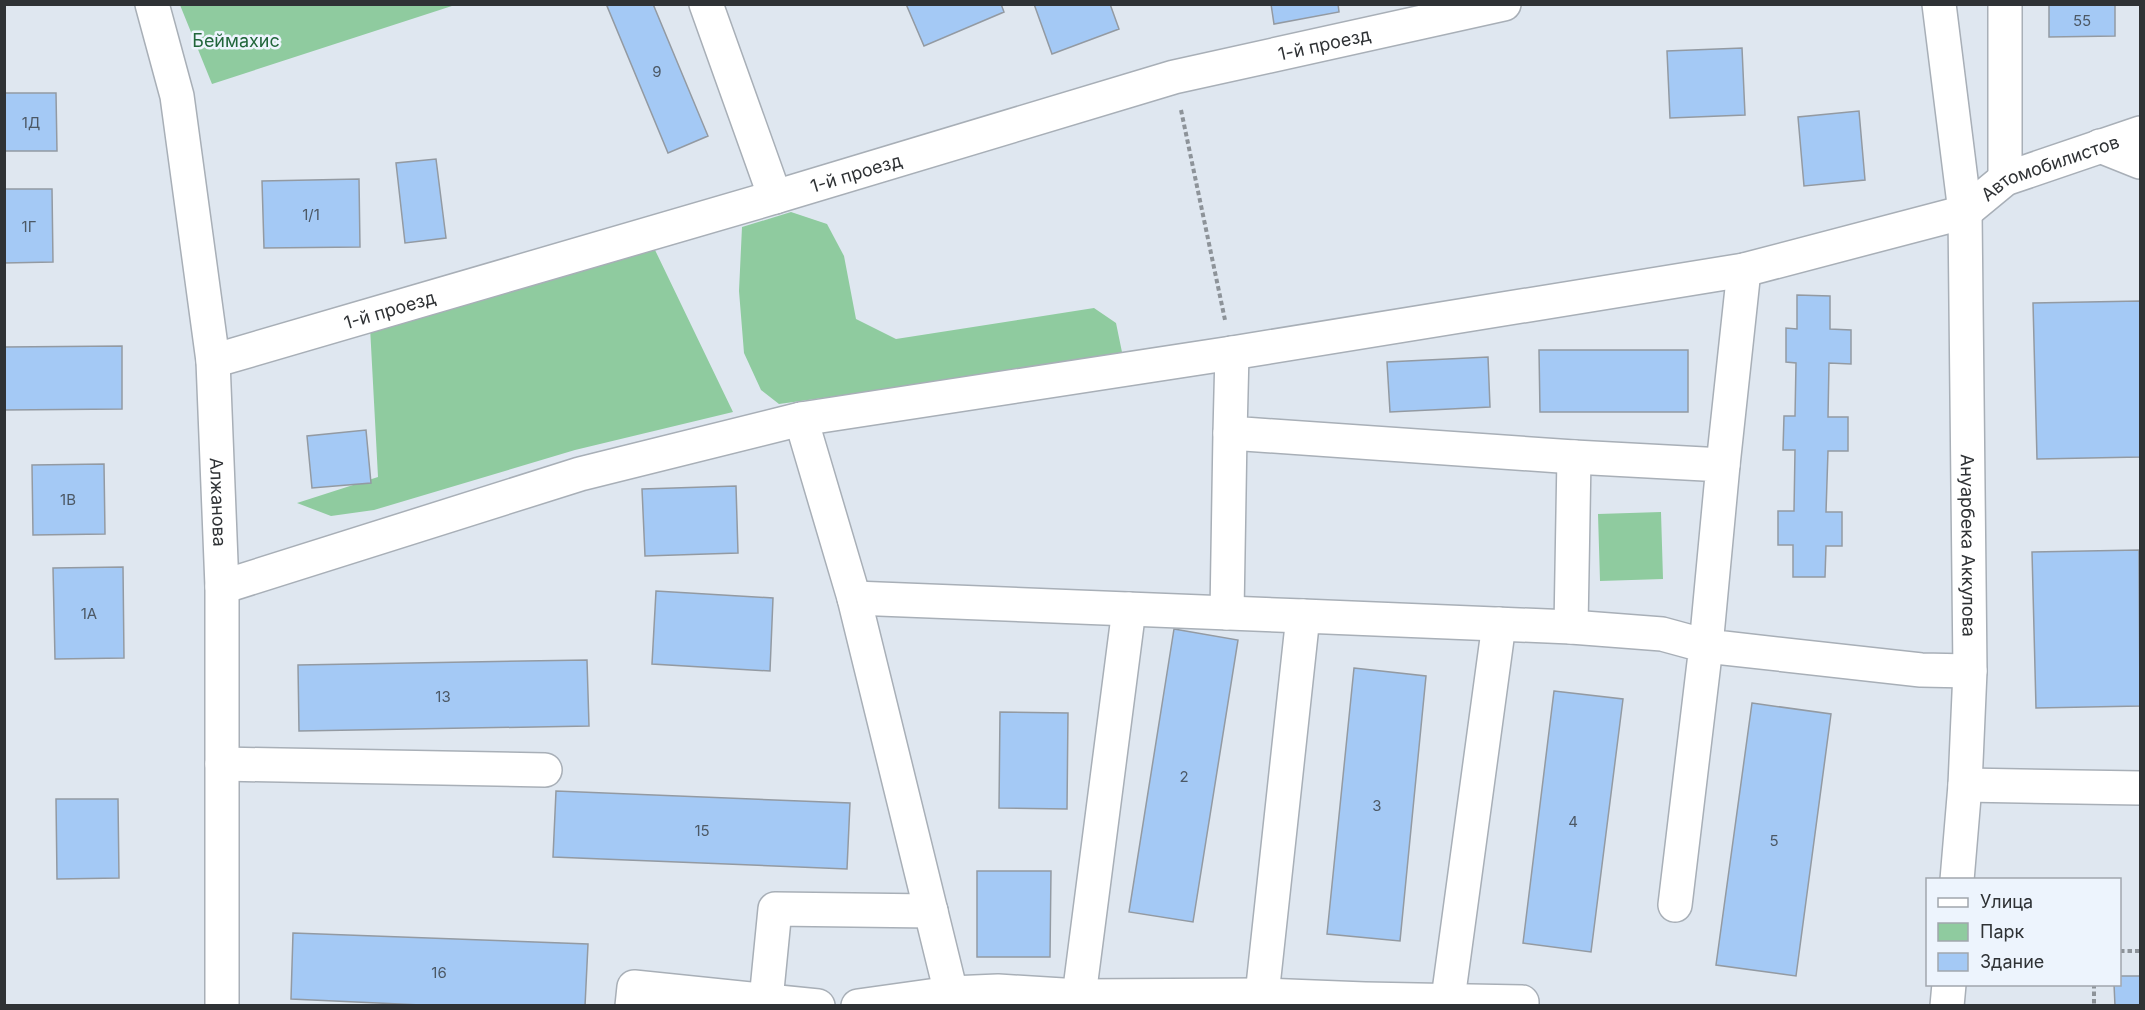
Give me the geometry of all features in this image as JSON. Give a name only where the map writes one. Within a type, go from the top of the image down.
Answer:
[{"type":"street","name":"Алжанова","points":[[152,4],[177,96],[213,361],[222,587],[222,1005]]},
{"type":"street","points":[[706,4],[775,197]]},
{"type":"street","name":"1-й проезд","points":[[213,361],[775,197],[1173,77],[1504,4]]},
{"type":"street","name":"Ануарбека Аккулова","points":[[1940,4],[1965,212],[1970,671],[1965,785],[1956,878]]},
{"type":"street","points":[[2004,179],[2005,4]]},
{"type":"street","name":"Автомобилистов","points":[[1965,212],[2004,179],[2140,134]]},
{"type":"street","points":[[2100,146],[2140,162]]},
{"type":"street","points":[[222,587],[580,474],[801,420],[1744,270],[1965,212]]},
{"type":"street","points":[[1675,905],[1707,646],[1744,270]]},
{"type":"street","points":[[1227,613],[1233,353]]},
{"type":"street","points":[[801,420],[854,598],[951,993]]},
{"type":"street","points":[[1230,433],[1724,465]]},
{"type":"street","points":[[1571,627],[1574,457]]},
{"type":"street","points":[[854,598],[1571,627],[1662,633],[1707,646],[1921,670],[1970,671]]},
{"type":"street","points":[[1079,996],[1129,609]]},
{"type":"street","points":[[1262,995],[1303,616]]},
{"type":"street","points":[[1448,999],[1498,624]]},
{"type":"street","points":[[222,764],[545,770]]},
{"type":"street","points":[[1965,785],[2140,788]]},
{"type":"street","points":[[766,1000],[775,909],[931,910]]},
{"type":"street","points":[[1947,1005],[1949,986]]},
{"type":"street","points":[[632,1005],[634,987],[818,1005]]},
{"type":"street","points":[[858,1005],[951,993],[997,998],[1262,995],[1365,1002],[1448,999],[1522,1004]]},
{"type":"path","points":[[1173,77],[1233,353]]},
{"type":"path","points":[[2121,951],[2140,951]]},
{"type":"path","points":[[2094,986],[2094,1005]]},
{"type":"green space","name":"Беймахис","points":[[180,5],[455,5],[212,84]]},
{"type":"green space","points":[[791,212],[827,224],[844,256],[856,319],[896,339],[1094,308],[1116,323],[1123,357],[779,404],[761,390],[744,353],[739,291],[742,227]]},
{"type":"green space","points":[[655,250],[733,412],[575,450],[374,510],[331,516],[297,503],[378,477],[370,327]]},
{"type":"green space","points":[[1661,512],[1663,579],[1600,581],[1598,514]]},
{"type":"building","points":[[611,4],[653,4],[708,136],[668,153],[607,6]]},
{"type":"building","points":[[906,4],[1001,4],[1004,12],[924,46]]},
{"type":"building","points":[[1034,4],[1110,4],[1119,29],[1052,54]]},
{"type":"building","points":[[1271,4],[1338,4],[1339,12],[1274,24]]},
{"type":"building","points":[[2049,4],[2115,4],[2115,36],[2049,37]]},
{"type":"building","points":[[1742,48],[1745,115],[1670,118],[1667,51]]},
{"type":"building","points":[[4,93],[56,93],[57,151],[4,151]]},
{"type":"building","points":[[1859,111],[1865,180],[1804,186],[1798,117]]},
{"type":"building","points":[[436,159],[446,238],[405,243],[396,163]]},
{"type":"building","points":[[359,179],[360,247],[264,248],[262,181]]},
{"type":"building","points":[[4,189],[52,189],[53,262],[4,263]]},
{"type":"building","points":[[1797,295],[1830,296],[1830,329],[1851,330],[1851,364],[1829,363],[1828,417],[1848,417],[1848,451],[1828,451],[1826,512],[1842,512],[1842,546],[1826,546],[1825,577],[1793,577],[1793,545],[1778,545],[1778,511],[1794,511],[1795,450],[1783,450],[1784,416],[1795,416],[1796,363],[1786,362],[1786,328],[1797,329]]},
{"type":"building","points":[[2140,301],[2140,457],[2037,459],[2033,303]]},
{"type":"building","points":[[122,346],[122,409],[4,410],[4,347]]},
{"type":"building","points":[[1539,350],[1688,350],[1688,412],[1540,412]]},
{"type":"building","points":[[1488,357],[1490,407],[1390,412],[1387,362]]},
{"type":"building","points":[[366,430],[371,483],[312,488],[307,436]]},
{"type":"building","points":[[104,464],[105,534],[33,535],[32,465]]},
{"type":"building","points":[[736,486],[738,553],[645,556],[642,489]]},
{"type":"building","points":[[2139,550],[2140,706],[2036,708],[2032,552]]},
{"type":"building","points":[[123,567],[124,658],[55,659],[53,568]]},
{"type":"building","points":[[656,591],[773,598],[770,671],[652,664]]},
{"type":"building","points":[[1174,629],[1238,640],[1193,922],[1129,912]]},
{"type":"building","points":[[587,660],[589,726],[299,731],[298,665]]},
{"type":"building","points":[[1354,668],[1426,676],[1400,941],[1327,934]]},
{"type":"building","points":[[1554,691],[1623,699],[1591,952],[1523,943]]},
{"type":"building","points":[[1752,703],[1831,714],[1796,976],[1716,965]]},
{"type":"building","points":[[1000,712],[1068,713],[1067,809],[999,808]]},
{"type":"building","points":[[556,791],[850,803],[847,869],[553,857]]},
{"type":"building","points":[[56,799],[118,799],[119,878],[57,879]]},
{"type":"building","points":[[977,871],[1051,871],[1050,957],[977,957]]},
{"type":"building","points":[[293,933],[588,944],[585,1006],[443,1006],[291,999]]},
{"type":"building","points":[[2121,976],[2140,976],[2140,1006],[2115,1006],[2114,986],[2121,986]]}]
